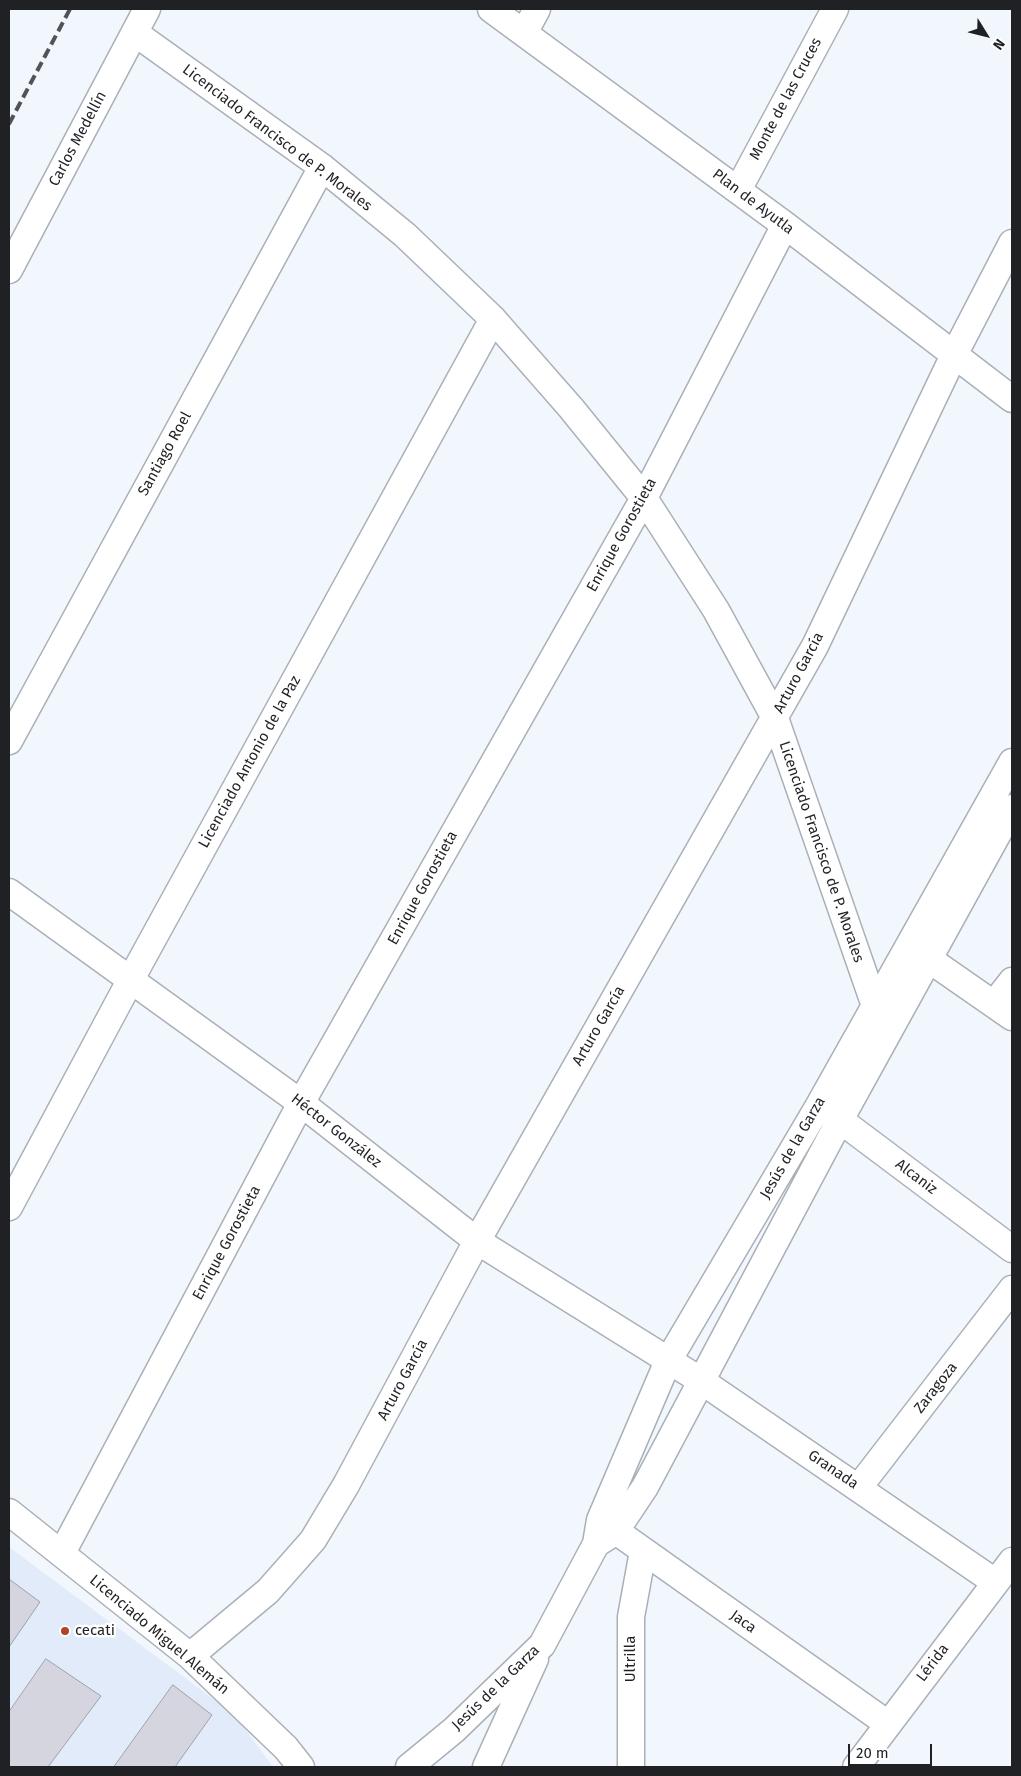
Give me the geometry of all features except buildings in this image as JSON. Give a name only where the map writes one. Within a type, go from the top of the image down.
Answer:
[{"type":"street","name":"Carlos Medellín","points":[[9,270],[147,9]]},
{"type":"street","name":"Plan de Ayutla","points":[[490,9],[785,225],[1012,399]]},
{"type":"street","points":[[524,33],[536,9]]},
{"type":"street","name":"Monte de las Cruces","points":[[738,190],[835,9]]},
{"type":"street","name":"Licenciado Francisco de P. Morales","points":[[135,33],[322,167],[405,235],[493,319],[572,408],[644,498],[716,610],[775,718],[874,1006]]},
{"type":"street","name":"Santiago Roel","points":[[9,741],[322,167]]},
{"type":"street","name":"Enrique Gorostieta","points":[[62,1553],[302,1103],[644,498],[785,225]]},
{"type":"street","name":"Arturo García","points":[[190,1656],[268,1591],[313,1540],[346,1485],[477,1241],[815,646],[954,356],[1012,243]]},
{"type":"street","name":"Licenciado Antonio de la Paz","points":[[9,1207],[131,979],[493,319]]},
{"type":"street","name":"Jesús de la Garza","points":[[409,1767],[454,1730],[542,1645],[604,1532],[668,1361],[818,1107],[1012,762]]},
{"type":"street","name":"Jesús de la Garza","points":[[604,1532],[645,1488],[700,1380],[840,1120],[930,960],[1012,808]]},
{"type":"street","name":"Héctor González","points":[[9,892],[302,1103],[477,1241],[668,1361]]},
{"type":"street","points":[[930,960],[1003,1011],[1012,981]]},
{"type":"street","name":"Alcaniz","points":[[818,1107],[840,1120],[1012,1249]]},
{"type":"street","name":"Zaragoza","points":[[859,1487],[1012,1289]]},
{"type":"street","name":"Granada","points":[[668,1361],[700,1380],[859,1487],[995,1582]]},
{"type":"street","name":"Licenciado Miguel Alemán","points":[[9,1512],[190,1656],[286,1748],[301,1767]]},
{"type":"street","name":"Jaca","points":[[604,1532],[643,1552],[888,1724]]},
{"type":"street","name":"Ultrilla","points":[[631,1767],[632,1618],[643,1552]]},
{"type":"street","name":"Lérida","points":[[856,1767],[1012,1560]]},
{"type":"street","points":[[486,1767],[542,1645]]},
{"type":"shaded area","name":"cecati","points":[[9,1547],[235,1715],[273,1767],[9,1767]]},
{"type":"railway","points":[[9,124],[70,9]]},
{"type":"place","name":"cecati","points":[[65,1631]]}]
